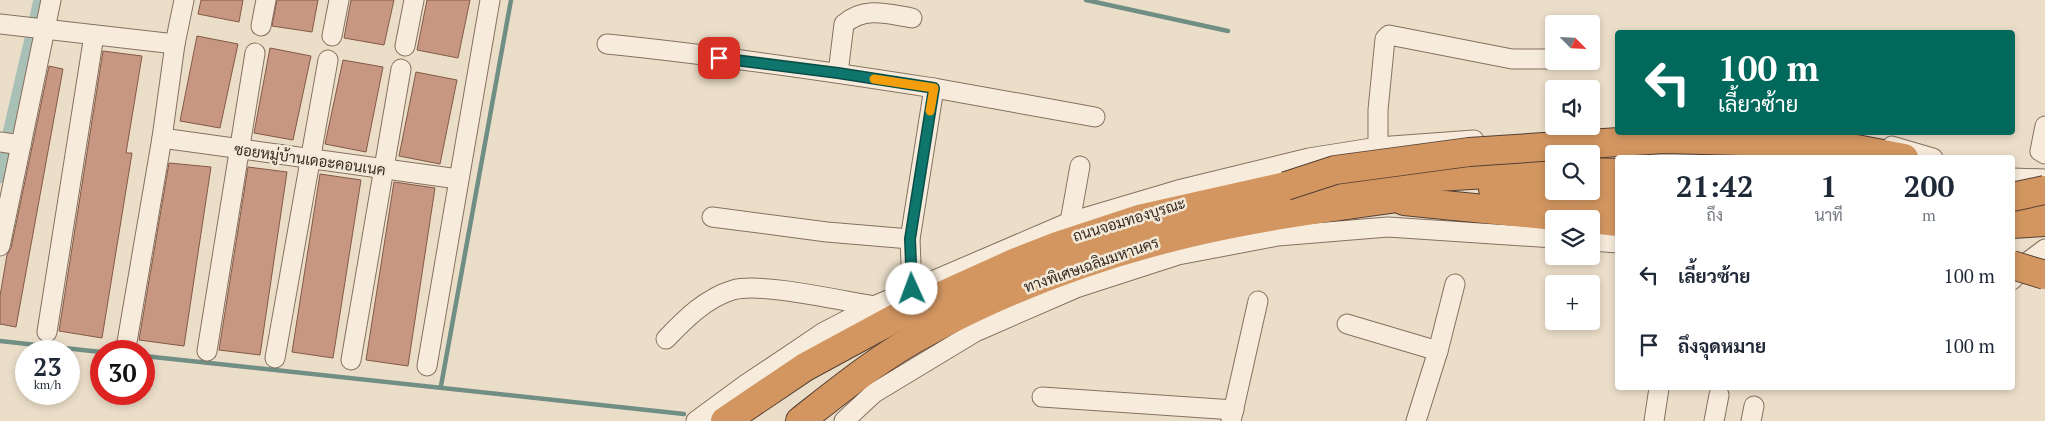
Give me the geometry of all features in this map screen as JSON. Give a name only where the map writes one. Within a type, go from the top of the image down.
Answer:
[{"type":"highway","points":[[1286,186],[1335,170],[1469,152],[1664,139],[1824,143],[1888,155]]},
{"type":"highway","points":[[1286,186],[1545,171]]},
{"type":"highway","points":[[1600,172],[1615,173]]},
{"type":"highway","name":"ทางพิเศษเฉลิมมหานคร","points":[[725,421],[805,366],[912,309],[1016,262],[1057,246],[1139,219],[1286,186]]},
{"type":"highway","points":[[1387,200],[1467,188],[1615,195]]},
{"type":"highway","points":[[2015,195],[2045,190]]},
{"type":"highway","points":[[2015,198],[2045,218]]},
{"type":"highway","points":[[1387,200],[1545,215]]},
{"type":"highway","name":"ทางพิเศษเฉลิมมหานคร","points":[[800,421],[859,374],[926,332],[1039,278],[1151,242],[1231,224],[1387,200]]},
{"type":"highway","points":[[1600,220],[1615,222]]},
{"type":"highway","points":[[2015,224],[2045,222]]},
{"type":"highway","points":[[2015,266],[2045,275]]},
{"type":"street","points":[[0,246],[51,0]]},
{"type":"street","points":[[127,340],[162,138],[175,44],[184,0]]},
{"type":"street","points":[[261,26],[266,0]]},
{"type":"street","points":[[332,36],[339,0]]},
{"type":"street","points":[[405,46],[414,0]]},
{"type":"street","points":[[427,366],[490,0]]},
{"type":"street","points":[[838,73],[844,24],[852,17],[876,12],[912,18]]},
{"type":"street","points":[[0,24],[175,44]]},
{"type":"street","points":[[46,332],[94,35]]},
{"type":"street","points":[[1378,147],[1378,110],[1385,39],[1389,35],[1512,60],[1545,59]]},
{"type":"street","points":[[607,44],[698,53],[719,58],[838,73],[1094,117]]},
{"type":"street","points":[[207,351],[255,53]]},
{"type":"street","points":[[275,358],[328,60]]},
{"type":"street","points":[[351,360],[401,69]]},
{"type":"street","points":[[912,289],[910,239],[934,88]]},
{"type":"street","points":[[2045,126],[2040,151],[2045,154]]},
{"type":"street","points":[[696,421],[824,332],[912,289],[1070,222],[1178,190],[1309,158],[1378,147],[1442,141],[1615,130]]},
{"type":"street","points":[[1835,135],[1880,143],[1922,155]]},
{"type":"street","name":"ซอยหมู่บ้านเดอะคอนเนค","points":[[162,138],[458,179]]},
{"type":"street","points":[[0,142],[21,145]]},
{"type":"street","points":[[1600,152],[1699,146],[1786,146],[1856,152],[1868,155]]},
{"type":"street","name":"ถนนจอมทองบูรณะ","points":[[716,421],[795,368],[912,302],[989,268],[1110,222],[1221,191],[1282,178],[1496,156],[1545,154]]},
{"type":"street","points":[[1070,222],[1080,166]]},
{"type":"street","points":[[2015,178],[2045,179]]},
{"type":"street","points":[[2015,196],[2045,197]]},
{"type":"street","points":[[712,217],[827,232],[910,239]]},
{"type":"street","points":[[844,421],[874,393],[975,332],[1076,288],[1178,255],[1278,236],[1388,227],[1545,237]]},
{"type":"street","points":[[1600,242],[1615,243]]},
{"type":"street","points":[[2015,277],[2029,261],[2045,249]]},
{"type":"street","points":[[1416,421],[1438,351],[1455,284]]},
{"type":"street","points":[[666,339],[686,317],[710,301],[734,290],[756,288],[874,306]]},
{"type":"street","points":[[1042,396],[1232,415],[1258,300]]},
{"type":"street","points":[[1347,324],[1438,351]]},
{"type":"street","points":[[1654,421],[1659,390]]},
{"type":"street","points":[[1714,421],[1719,395]]},
{"type":"building","points":[[201,0],[243,0],[239,22],[198,14]]},
{"type":"building","points":[[277,0],[318,0],[312,32],[272,26]]},
{"type":"building","points":[[351,0],[394,0],[384,45],[344,38]]},
{"type":"building","points":[[427,0],[470,0],[458,58],[417,50]]},
{"type":"building","points":[[197,36],[238,44],[220,128],[180,121]]},
{"type":"building","points":[[270,48],[311,56],[293,140],[254,133]]},
{"type":"building","points":[[103,51],[142,56],[126,153],[132,153],[102,338],[59,331]]},
{"type":"building","points":[[343,60],[383,67],[366,152],[325,144]]},
{"type":"building","points":[[49,66],[63,69],[16,327],[0,324],[0,296],[7,255],[11,248]]},
{"type":"building","points":[[416,72],[457,80],[440,164],[399,156]]},
{"type":"building","points":[[169,163],[211,167],[184,346],[155,342],[155,340],[139,340]]},
{"type":"building","points":[[248,167],[287,172],[260,355],[219,350]]},
{"type":"building","points":[[320,174],[361,180],[333,358],[292,352]]},
{"type":"building","points":[[394,182],[435,188],[408,366],[366,360]]},
{"type":"waterway","points":[[0,176],[41,0]]},
{"type":"waterway","points":[[441,386],[511,0]]},
{"type":"waterway","points":[[1086,0],[1228,31]]},
{"type":"waterway","points":[[0,341],[90,351]]},
{"type":"waterway","points":[[155,357],[684,414]]},
{"type":"slow traffic","points":[[874,79],[934,88],[930,111]]},
{"type":"route","points":[[719,58],[838,73],[934,88],[910,239],[912,289]]}]
